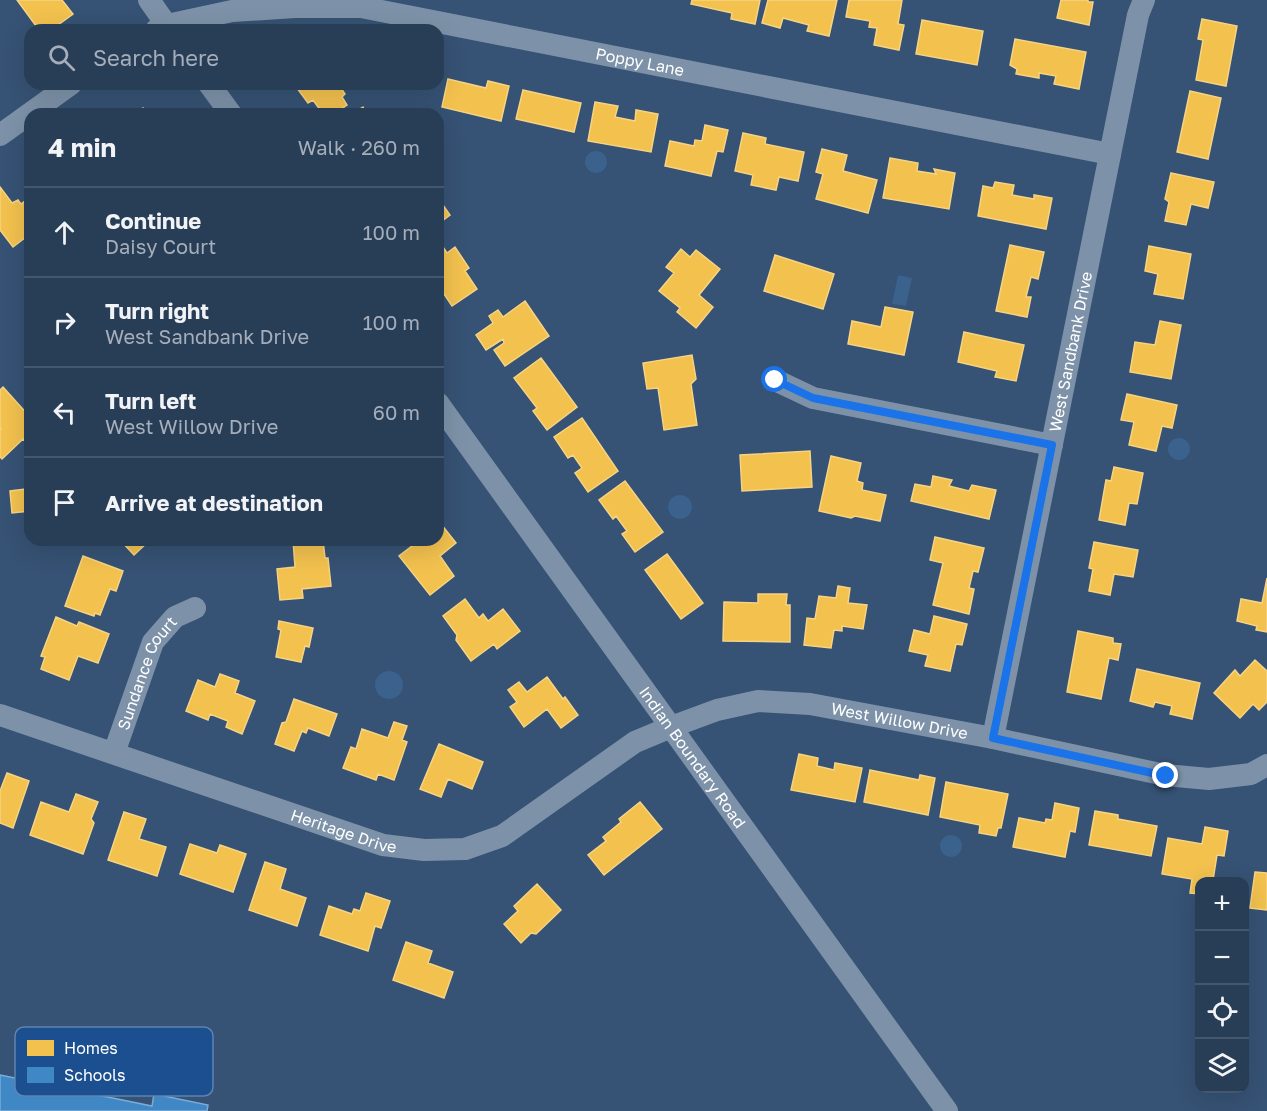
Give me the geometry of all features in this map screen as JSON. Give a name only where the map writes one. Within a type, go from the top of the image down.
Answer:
[{"type":"street","points":[[148,0],[162,24]]},
{"type":"street","name":"West Sandbank Drive","points":[[993,738],[1138,15],[1144,0]]},
{"type":"street","name":"Poppy Lane","points":[[180,24],[232,11],[295,7],[361,7],[1110,154]]},
{"type":"street","points":[[38,108],[63,90]]},
{"type":"street","points":[[213,90],[227,108]]},
{"type":"street","points":[[0,135],[24,118]]},
{"type":"street","points":[[775,380],[813,398],[1052,445]]},
{"type":"street","name":"Indian Boundary Road","points":[[444,411],[947,1111]]},
{"type":"street","name":"Sundance Court","points":[[114,753],[153,642],[175,617],[195,608]]},
{"type":"street","name":"West Willow Drive","points":[[670,727],[717,710],[758,701],[810,704],[993,738],[1166,776],[1209,779],[1251,774],[1267,765]]},
{"type":"street","name":"Heritage Drive","points":[[0,715],[383,845],[424,850],[465,849],[502,836],[635,742],[670,727]]},
{"type":"water","points":[[592,151],[600,151],[607,158],[607,166],[600,173],[592,173],[585,166],[585,158]]},
{"type":"water","points":[[898,275],[912,278],[906,306],[892,304]]},
{"type":"water","points":[[1179,438],[1187,441],[1190,449],[1187,457],[1179,460],[1171,457],[1168,449],[1171,441]]},
{"type":"water","points":[[680,495],[689,498],[692,507],[689,516],[680,519],[671,516],[668,507],[671,498]]},
{"type":"water","points":[[389,671],[399,675],[403,685],[399,695],[389,699],[379,695],[375,685],[379,675]]},
{"type":"water","points":[[951,835],[959,838],[962,846],[959,854],[951,857],[943,854],[940,846],[943,838]]},
{"type":"building: Homes","points":[[17,0],[62,0],[73,14],[59,24],[35,24]]},
{"type":"building: Homes","points":[[692,0],[760,0],[755,24],[731,19],[732,13],[691,4]]},
{"type":"building: Homes","points":[[768,0],[837,0],[829,36],[807,31],[809,25],[783,18],[780,28],[762,23]]},
{"type":"building: Homes","points":[[849,0],[902,0],[898,24],[904,25],[899,50],[874,45],[877,28],[869,27],[870,21],[846,17]]},
{"type":"building: Homes","points":[[1061,0],[1093,2],[1089,25],[1057,18]]},
{"type":"building: Homes","points":[[1202,19],[1237,26],[1226,86],[1196,80],[1203,40],[1198,39]]},
{"type":"building: Homes","points":[[922,20],[983,31],[977,65],[916,54]]},
{"type":"building: Homes","points":[[1015,39],[1086,52],[1079,89],[1054,84],[1056,76],[1039,73],[1039,78],[1016,74],[1017,69],[1010,65]]},
{"type":"building: Homes","points":[[448,79],[486,88],[488,81],[509,86],[501,121],[442,107]]},
{"type":"building: Homes","points":[[298,90],[342,90],[345,94],[342,97],[347,105],[343,108],[319,108],[313,100],[308,103]]},
{"type":"building: Homes","points":[[523,90],[581,103],[574,132],[516,119]]},
{"type":"building: Homes","points":[[1190,91],[1221,98],[1208,159],[1177,152]]},
{"type":"building: Homes","points":[[595,102],[618,106],[615,117],[635,121],[636,110],[658,114],[651,152],[588,141]]},
{"type":"building: Homes","points":[[705,125],[728,130],[723,152],[717,151],[711,176],[665,166],[670,141],[694,146],[695,140],[702,141]]},
{"type":"building: Homes","points":[[743,133],[766,138],[765,144],[804,152],[798,181],[779,177],[776,190],[751,185],[753,175],[735,171]]},
{"type":"building: Homes","points":[[822,149],[847,155],[843,171],[877,180],[868,213],[816,199],[823,174],[816,172]]},
{"type":"building: Homes","points":[[890,158],[918,163],[917,171],[936,174],[934,169],[955,173],[949,209],[883,198]]},
{"type":"building: Homes","points":[[1171,173],[1214,182],[1208,208],[1191,204],[1186,225],[1165,221],[1169,202],[1165,199]]},
{"type":"building: Homes","points":[[995,182],[1014,185],[1012,195],[1034,199],[1034,195],[1052,198],[1046,229],[978,216],[983,186],[993,188]]},
{"type":"building: Homes","points":[[0,187],[12,203],[18,200],[21,204],[24,202],[24,239],[13,247],[0,230]]},
{"type":"building: Homes","points":[[444,206],[450,215],[444,220]]},
{"type":"building: Homes","points":[[1010,245],[1044,252],[1038,279],[1031,277],[1026,297],[1031,297],[1027,317],[996,311]]},
{"type":"building: Homes","points":[[1149,246],[1191,254],[1183,299],[1154,294],[1158,274],[1145,271]]},
{"type":"building: Homes","points":[[455,247],[469,268],[465,271],[477,289],[452,306],[444,294],[444,248],[447,253]]},
{"type":"building: Homes","points":[[681,249],[690,257],[696,250],[720,269],[699,295],[713,307],[696,328],[677,312],[680,308],[659,291],[674,273],[666,267]]},
{"type":"building: Homes","points":[[775,255],[834,274],[823,309],[764,291]]},
{"type":"building: Homes","points":[[525,301],[549,336],[505,366],[494,350],[504,343],[503,339],[486,350],[476,335],[493,323],[489,316],[498,310],[503,317]]},
{"type":"building: Homes","points":[[885,307],[913,312],[904,355],[848,344],[852,321],[881,327]]},
{"type":"building: Homes","points":[[1160,321],[1181,325],[1171,379],[1130,372],[1135,342],[1155,345]]},
{"type":"building: Homes","points":[[964,332],[1024,345],[1016,381],[995,377],[997,371],[958,362]]},
{"type":"building: Homes","points":[[692,355],[696,379],[691,384],[697,425],[664,430],[658,388],[647,389],[643,363]]},
{"type":"building: Homes","points":[[541,358],[577,407],[547,430],[533,411],[537,408],[514,378]]},
{"type":"building: Homes","points":[[3,387],[24,410],[24,440],[2,459],[0,457],[0,390]]},
{"type":"building: Homes","points":[[1127,394],[1177,405],[1172,428],[1162,426],[1156,451],[1129,445],[1134,422],[1121,420]]},
{"type":"building: Homes","points":[[582,418],[618,471],[588,492],[575,473],[582,468],[573,455],[568,458],[554,437]]},
{"type":"building: Homes","points":[[810,451],[812,487],[742,491],[740,455]]},
{"type":"building: Homes","points":[[831,456],[861,463],[857,481],[863,483],[862,490],[886,495],[880,521],[819,511]]},
{"type":"building: Homes","points":[[1114,467],[1143,473],[1137,504],[1129,503],[1125,525],[1099,520],[1106,480],[1111,481]]},
{"type":"building: Homes","points":[[933,476],[952,480],[949,486],[969,491],[972,485],[996,490],[989,519],[911,501],[915,484],[931,487]]},
{"type":"building: Homes","points":[[625,481],[663,532],[635,552],[622,534],[627,531],[616,516],[613,519],[599,500]]},
{"type":"building: Homes","points":[[24,489],[24,512],[12,513],[10,491]]},
{"type":"building: Homes","points":[[444,528],[456,543],[440,556],[454,576],[430,595],[399,556],[412,546],[444,546]]},
{"type":"building: Homes","points":[[935,537],[984,548],[978,572],[973,571],[969,588],[974,589],[969,614],[933,605],[943,563],[930,560]]},
{"type":"building: Homes","points":[[1094,542],[1138,550],[1133,577],[1114,574],[1110,595],[1089,591],[1093,569],[1089,568]]},
{"type":"building: Homes","points":[[126,546],[144,546],[134,555]]},
{"type":"building: Homes","points":[[293,546],[324,546],[325,558],[328,558],[331,586],[302,589],[303,598],[280,600],[277,569],[295,567]]},
{"type":"building: Homes","points":[[667,554],[703,603],[681,619],[645,570]]},
{"type":"building: Homes","points":[[83,556],[123,571],[116,591],[110,589],[100,615],[95,613],[94,616],[65,606]]},
{"type":"building: Homes","points":[[1267,578],[1267,632],[1256,630],[1257,626],[1237,621],[1241,599],[1262,603]]},
{"type":"building: Homes","points":[[838,586],[850,588],[848,603],[867,605],[863,629],[842,626],[842,631],[834,630],[831,648],[804,645],[807,618],[815,619],[819,596],[836,598]]},
{"type":"building: Homes","points":[[758,594],[787,594],[786,605],[790,605],[790,642],[723,641],[724,602],[758,603]]},
{"type":"building: Homes","points":[[465,599],[479,618],[483,614],[488,621],[503,609],[520,631],[497,649],[494,644],[471,661],[456,640],[457,635],[443,616]]},
{"type":"building: Homes","points":[[934,616],[967,624],[962,645],[956,644],[950,671],[925,666],[928,655],[909,651],[914,630],[930,634]]},
{"type":"building: Homes","points":[[56,617],[77,626],[79,622],[109,634],[98,663],[78,656],[69,680],[41,669],[45,657],[41,656]]},
{"type":"building: Homes","points":[[279,621],[313,628],[309,647],[305,646],[301,662],[276,657],[281,630],[278,629]]},
{"type":"building: Homes","points":[[1078,631],[1113,638],[1113,643],[1121,644],[1118,660],[1109,658],[1101,699],[1067,692]]},
{"type":"building: Homes","points":[[1255,660],[1267,671],[1267,702],[1259,710],[1253,704],[1240,718],[1214,693],[1235,670],[1240,676]]},
{"type":"building: Homes","points":[[1137,669],[1200,683],[1192,719],[1170,714],[1172,706],[1155,702],[1153,707],[1130,701]]},
{"type":"building: Homes","points":[[220,674],[239,681],[235,693],[255,701],[242,734],[226,727],[228,721],[210,714],[208,720],[186,711],[198,680],[215,687]]},
{"type":"building: Homes","points":[[547,677],[578,715],[561,728],[547,709],[524,727],[510,707],[517,702],[508,690],[519,682],[527,692]]},
{"type":"building: Homes","points":[[294,699],[337,714],[329,736],[308,728],[306,733],[302,731],[294,751],[275,744]]},
{"type":"building: Homes","points":[[394,722],[407,726],[402,740],[407,742],[394,780],[378,774],[376,780],[343,768],[351,747],[356,749],[362,729],[388,738]]},
{"type":"building: Homes","points":[[439,744],[483,762],[472,789],[448,779],[441,797],[420,789]]},
{"type":"building: Homes","points":[[799,754],[818,758],[817,766],[834,770],[835,763],[862,768],[855,802],[791,790]]},
{"type":"building: Homes","points":[[870,770],[919,780],[920,775],[935,778],[928,815],[864,802]]},
{"type":"building: Homes","points":[[7,773],[29,781],[13,828],[0,823],[0,791]]},
{"type":"building: Homes","points":[[946,782],[1008,794],[1001,828],[998,828],[996,836],[979,833],[980,825],[940,817]]},
{"type":"building: Homes","points":[[76,794],[98,802],[91,819],[94,823],[83,854],[30,835],[41,802],[69,812]]},
{"type":"building: Homes","points":[[640,802],[662,829],[604,875],[588,855],[606,841],[603,837],[621,822],[619,819]]},
{"type":"building: Homes","points":[[1055,803],[1079,808],[1075,832],[1070,831],[1065,857],[1013,847],[1019,818],[1045,823],[1046,819],[1052,820]]},
{"type":"building: Homes","points":[[1095,811],[1118,815],[1118,819],[1157,826],[1151,856],[1089,845]]},
{"type":"building: Homes","points":[[124,812],[146,819],[139,839],[166,847],[157,876],[108,860]]},
{"type":"building: Homes","points":[[1205,827],[1228,831],[1224,856],[1217,855],[1213,877],[1195,877],[1195,894],[1190,893],[1192,879],[1162,874],[1168,838],[1202,844]]},
{"type":"building: Homes","points":[[190,844],[217,853],[220,845],[246,854],[233,892],[180,874]]},
{"type":"building: Homes","points":[[265,862],[286,869],[280,889],[306,898],[297,926],[249,910]]},
{"type":"building: Homes","points":[[1255,872],[1267,873],[1267,910],[1250,908]]},
{"type":"building: Homes","points":[[537,884],[561,910],[536,934],[531,933],[521,943],[504,924],[518,911],[514,906]]},
{"type":"building: Homes","points":[[366,893],[390,901],[381,928],[375,926],[368,951],[320,935],[329,906],[352,914],[354,909],[360,911]]},
{"type":"building: Homes","points":[[406,942],[432,951],[428,963],[453,972],[444,998],[393,980]]},
{"type":"building: Schools","points":[[0,1075],[15,1078],[15,1096],[103,1096],[152,1106],[154,1096],[164,1096],[208,1105],[207,1111],[0,1111]]},
{"type":"route","points":[[775,380],[813,398],[1052,445],[993,738],[1166,776]]}]
